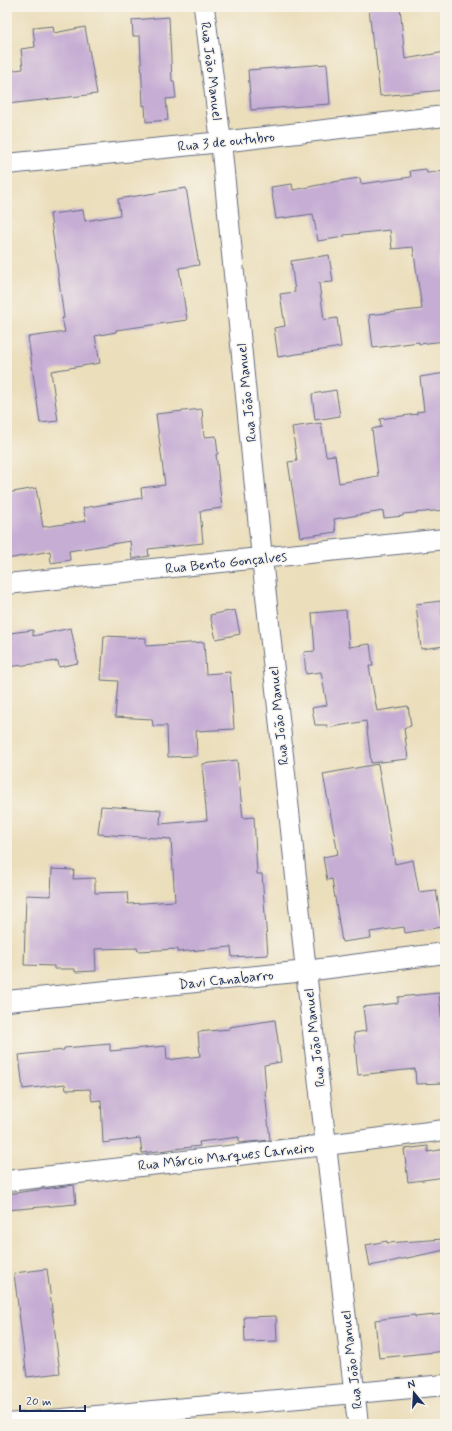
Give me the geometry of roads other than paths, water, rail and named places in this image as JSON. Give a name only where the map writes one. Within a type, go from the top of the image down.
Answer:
[{"type":"street","name":"Rua João Manuel","points":[[204,7],[221,142],[262,558],[306,971],[358,1424]]},
{"type":"street","name":"Rua 3 de outubro","points":[[7,164],[221,142],[445,116]]},
{"type":"street","name":"Rua Bento Gonçalves","points":[[7,584],[445,538]]},
{"type":"street","name":"Davi Canabarro","points":[[7,1001],[306,971],[445,953]]},
{"type":"street","name":"Rua Márcio Marques Carneiro","points":[[7,1181],[445,1130]]},
{"type":"street","points":[[7,1424],[445,1386]]}]
